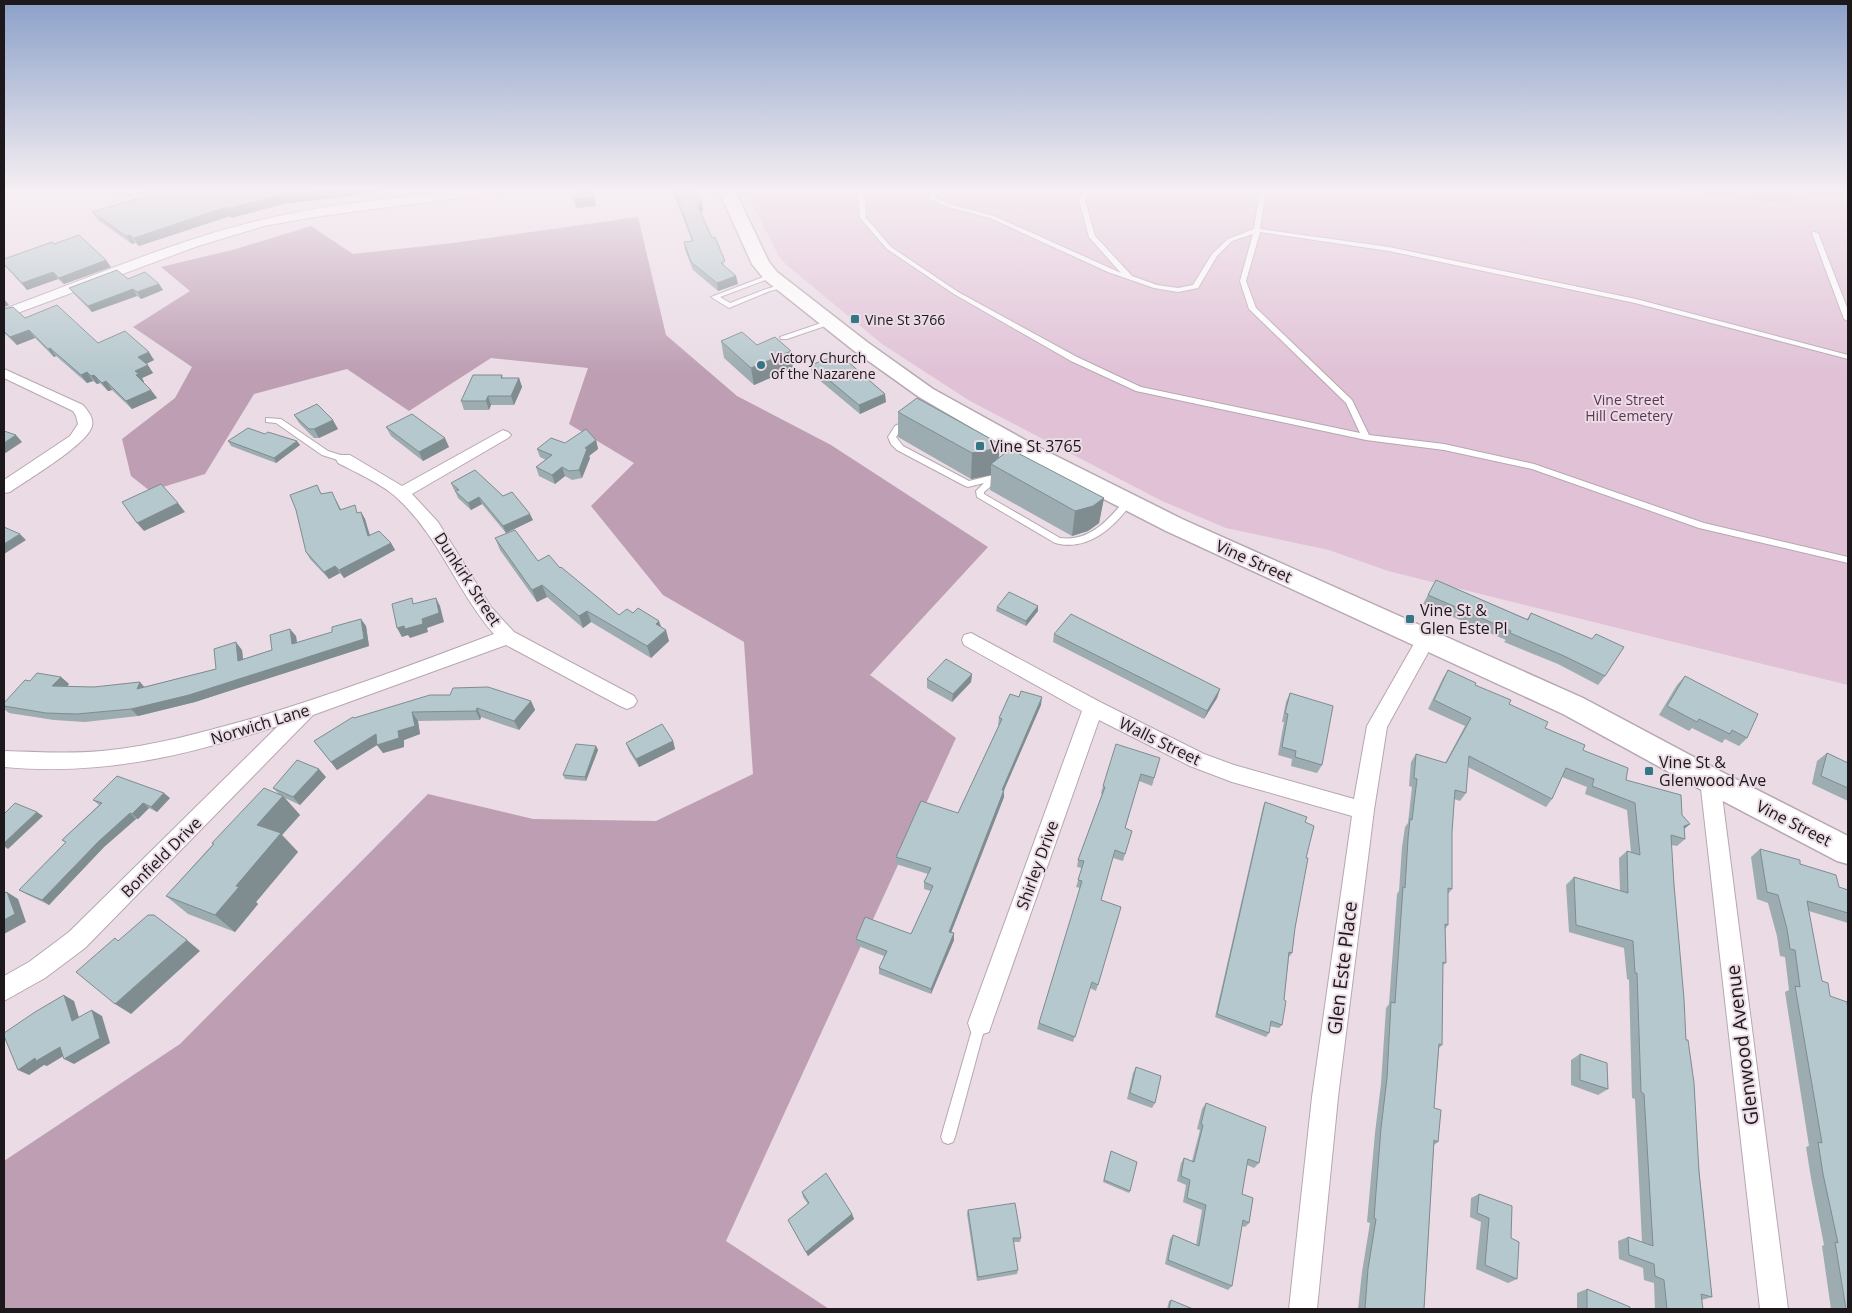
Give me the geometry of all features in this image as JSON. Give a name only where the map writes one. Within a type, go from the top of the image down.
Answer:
[{"type":"main road","name":"Vine Street","points":[[755,250],[761,264],[778,281],[830,323],[926,393],[945,411],[1024,453],[1129,501],[1174,525],[1573,706],[1710,780],[1848,851]]},
{"type":"street","points":[[4,314],[175,250]]},
{"type":"street","points":[[4,373],[78,408],[84,415],[86,424],[83,431],[75,438],[4,488]]},
{"type":"street","points":[[402,493],[503,435]]},
{"type":"street","name":"Dunkirk Street","points":[[344,459],[402,493],[432,526],[485,612],[507,637],[627,701]]},
{"type":"street","name":"Norwich Lane","points":[[4,759],[63,763],[151,754],[207,740],[307,710],[507,637]]},
{"type":"street","name":"Walls Street","points":[[971,640],[1093,708],[1197,760],[1232,773],[1363,810]]},
{"type":"street","name":"Glen Este Place","points":[[1303,1309],[1314,1226],[1325,1097],[1363,810],[1377,726],[1426,640]]},
{"type":"street","name":"Shirley Drive","points":[[980,1023],[1093,708]]},
{"type":"street","name":"Bonfield Drive","points":[[4,990],[37,970],[77,940],[307,710]]},
{"type":"street","name":"Glenwood Avenue","points":[[1710,780],[1774,1309]]},
{"type":"lane","points":[[891,250],[956,293],[1074,359],[1139,389],[1366,437],[1444,447],[1534,467],[1702,526],[1848,560]]},
{"type":"lane","points":[[1065,250],[1110,271],[1156,287],[1178,290],[1196,286],[1214,255],[1219,250]]},
{"type":"lane","points":[[1105,250],[1131,278]]},
{"type":"lane","points":[[1252,250],[1244,281],[1253,309],[1349,402],[1366,437]]},
{"type":"lane","points":[[1395,250],[1636,300],[1848,357]]},
{"type":"lane","points":[[1822,250],[1848,319]]},
{"type":"lane","points":[[778,281],[768,290],[729,306],[715,297],[778,281]]},
{"type":"lane","points":[[784,337],[830,323]]},
{"type":"lane","points":[[269,420],[278,421],[325,453],[344,459]]},
{"type":"lane","points":[[916,420],[898,428],[894,432],[892,437],[900,448],[968,484],[998,476]]},
{"type":"lane","points":[[1009,466],[980,491],[980,495],[1058,541],[1066,543],[1082,542],[1093,536],[1116,517],[1129,501]]},
{"type":"lane","points":[[948,1137],[980,1023]]},
{"type":"green space","name":"Vine Street Hill Cemetery","points":[[776,250],[1848,250],[1848,685],[1388,571],[1329,550],[1226,528],[1162,501],[970,401],[882,344],[779,257]]},
{"type":"shaded area","points":[[231,250],[347,250],[353,254],[387,250],[646,250],[666,335],[737,396],[831,445],[988,547],[870,675],[956,738],[726,1241],[829,1309],[4,1309],[4,1161],[180,1044],[428,794],[533,819],[656,821],[753,774],[744,642],[663,595],[591,506],[634,463],[569,424],[588,368],[491,358],[409,411],[347,369],[254,394],[205,474],[150,491],[131,476],[122,439],[175,398],[192,367],[133,327],[190,291],[161,267]]},
{"type":"building","points":[[29,250],[95,250],[106,260],[59,278],[53,272],[22,283],[4,264],[4,259]]},
{"type":"building","points":[[687,250],[721,250],[725,261],[721,263],[736,276],[717,283],[691,262]]},
{"type":"building","points":[[117,270],[128,279],[145,272],[159,284],[137,292],[133,289],[88,306],[69,288]]},
{"type":"building","points":[[57,305],[98,343],[125,331],[149,352],[138,357],[148,365],[135,371],[139,374],[136,375],[151,390],[126,401],[106,381],[102,383],[94,375],[91,376],[87,372],[81,375],[50,348],[48,349],[29,330],[10,337],[4,331],[4,309],[13,307],[25,318]]},
{"type":"building","points":[[742,332],[757,345],[775,337],[791,351],[751,368],[721,341]]},
{"type":"building","points":[[839,354],[885,394],[859,405],[811,365]]},
{"type":"building","points":[[473,375],[502,375],[501,378],[519,378],[511,396],[488,396],[486,401],[461,401]]},
{"type":"building","points":[[917,398],[1000,444],[994,449],[972,453],[898,412]]},
{"type":"building","points":[[317,404],[333,420],[314,429],[309,429],[294,415]]},
{"type":"building","points":[[412,414],[445,438],[419,452],[386,427]]},
{"type":"building","points":[[248,428],[297,441],[274,458],[228,441]]},
{"type":"building","points":[[586,429],[596,440],[585,448],[587,449],[579,470],[569,471],[562,467],[552,475],[536,467],[552,455],[537,449],[551,438],[565,443]]},
{"type":"building","points":[[4,431],[16,435],[4,443]]},
{"type":"building","points":[[1010,449],[1104,498],[1093,506],[1075,511],[991,464]]},
{"type":"building","points":[[475,470],[503,496],[512,492],[530,514],[503,526],[479,497],[468,503],[455,491],[459,490],[451,483]]},
{"type":"building","points":[[161,484],[178,503],[137,523],[122,502]]},
{"type":"building","points":[[317,485],[321,494],[332,492],[340,510],[355,505],[357,513],[361,512],[368,536],[379,531],[391,543],[339,570],[335,566],[324,572],[306,552],[296,510],[290,495]]},
{"type":"building","points":[[4,527],[20,534],[4,544]]},
{"type":"building","points":[[515,530],[538,561],[549,555],[560,568],[619,615],[627,609],[633,613],[638,608],[659,621],[656,624],[666,630],[647,646],[587,611],[579,616],[542,585],[532,590],[495,538]]},
{"type":"building","points":[[1436,580],[1528,620],[1531,613],[1592,639],[1596,634],[1624,647],[1605,676],[1510,633],[1511,631],[1428,595]]},
{"type":"building","points":[[1009,592],[1038,606],[1026,621],[997,607]]},
{"type":"building","points":[[412,598],[413,604],[436,598],[439,613],[422,619],[423,624],[405,629],[404,626],[397,628],[392,604]]},
{"type":"building","points":[[1071,614],[1220,689],[1207,711],[1054,634]]},
{"type":"building","points":[[361,619],[364,639],[189,695],[131,709],[77,714],[46,713],[4,706],[4,703],[25,680],[30,681],[37,673],[61,677],[52,686],[94,687],[140,682],[137,689],[216,669],[214,649],[236,642],[238,661],[272,650],[270,635],[290,629],[292,644],[332,632],[332,627]]},
{"type":"building","points":[[946,659],[972,674],[953,694],[927,679]]},
{"type":"building","points":[[1448,670],[1476,683],[1475,685],[1511,700],[1509,704],[1548,722],[1545,728],[1585,745],[1583,750],[1628,768],[1626,780],[1681,795],[1682,815],[1690,824],[1684,826],[1685,839],[1671,835],[1686,1040],[1688,1040],[1694,1083],[1699,1172],[1712,1297],[1701,1294],[1703,1309],[1667,1309],[1664,1280],[1655,1276],[1654,1264],[1629,1255],[1628,1237],[1653,1246],[1644,1094],[1641,1092],[1637,973],[1635,973],[1633,941],[1576,925],[1574,877],[1628,893],[1627,851],[1640,855],[1635,803],[1592,786],[1594,779],[1566,768],[1552,799],[1469,756],[1466,793],[1455,790],[1452,832],[1452,889],[1448,888],[1448,925],[1445,924],[1446,963],[1443,962],[1442,1045],[1439,1044],[1434,1108],[1441,1110],[1438,1142],[1434,1140],[1424,1309],[1365,1309],[1368,1269],[1376,1219],[1374,1218],[1387,1078],[1391,1002],[1395,1003],[1403,887],[1405,888],[1410,819],[1412,820],[1417,779],[1414,778],[1416,754],[1446,763],[1471,718],[1434,700]]},
{"type":"building","points":[[1685,676],[1758,714],[1747,738],[1732,730],[1730,734],[1699,719],[1697,722],[1667,706]]},
{"type":"building","points":[[488,687],[531,701],[514,721],[477,708],[476,711],[412,712],[415,726],[398,731],[399,738],[377,745],[376,734],[331,762],[314,741],[353,717],[430,695],[450,695],[453,688]]},
{"type":"building","points":[[1021,691],[1042,697],[1002,790],[1004,790],[949,932],[954,933],[931,989],[879,968],[887,951],[856,939],[865,917],[911,934],[933,886],[924,882],[931,868],[896,857],[921,801],[958,813],[1002,719],[999,718],[1010,694],[1019,697]]},
{"type":"building","points":[[1290,693],[1333,706],[1322,765],[1295,757],[1296,751],[1282,747],[1288,714],[1285,713]]},
{"type":"building","points":[[662,724],[673,741],[636,759],[626,743]]},
{"type":"building","points":[[576,744],[596,746],[585,777],[563,775]]},
{"type":"building","points":[[1116,744],[1160,758],[1154,778],[1141,774],[1125,828],[1132,831],[1125,854],[1115,850],[1101,900],[1121,907],[1098,985],[1092,982],[1075,1037],[1039,1023],[1082,881],[1078,880],[1084,861],[1078,860],[1105,787],[1103,786]]},
{"type":"building","points":[[1827,753],[1848,763],[1848,788],[1821,776]]},
{"type":"building","points":[[297,760],[319,769],[293,797],[273,788]]},
{"type":"building","points":[[117,776],[164,793],[151,807],[143,803],[132,814],[130,813],[98,842],[42,900],[19,890],[66,842],[62,840],[102,803],[93,800]]},
{"type":"building","points":[[264,788],[283,796],[257,825],[281,833],[236,886],[239,887],[215,915],[166,896],[214,844],[212,843]]},
{"type":"building","points":[[1265,802],[1307,817],[1305,822],[1314,826],[1306,858],[1308,858],[1292,953],[1289,952],[1284,1000],[1286,1001],[1282,1025],[1271,1021],[1269,1033],[1217,1014]]},
{"type":"building","points":[[15,803],[37,812],[4,843],[4,814]]},
{"type":"building","points":[[1760,849],[1800,860],[1800,864],[1836,875],[1839,887],[1848,890],[1848,913],[1807,901],[1822,981],[1828,983],[1830,996],[1847,1002],[1848,1011],[1848,1309],[1846,1309],[1835,1242],[1838,1243],[1818,1142],[1822,1143],[1795,986],[1800,987],[1795,950],[1790,949],[1778,895],[1767,892]]},
{"type":"building","points":[[7,892],[15,914],[4,920],[4,893]]},
{"type":"building","points":[[148,915],[154,915],[187,940],[115,1004],[76,972],[115,938],[118,941]]},
{"type":"building","points":[[64,995],[72,1021],[92,1010],[100,1038],[64,1059],[60,1047],[36,1061],[35,1058],[18,1070],[4,1033]]},
{"type":"building","points":[[1580,1054],[1607,1063],[1608,1089],[1580,1080]]},
{"type":"building","points":[[1136,1067],[1161,1076],[1155,1103],[1130,1093]]},
{"type":"building","points":[[1206,1103],[1266,1127],[1259,1163],[1248,1159],[1242,1194],[1253,1198],[1249,1223],[1243,1220],[1232,1286],[1168,1260],[1173,1235],[1199,1246],[1206,1205],[1187,1198],[1190,1180],[1181,1176],[1184,1158],[1194,1162]]},
{"type":"building","points":[[1111,1151],[1137,1162],[1130,1191],[1104,1180]]},
{"type":"building","points":[[826,1173],[852,1214],[806,1252],[788,1220],[809,1203],[802,1192]]},
{"type":"building","points":[[1479,1194],[1512,1206],[1511,1238],[1519,1242],[1517,1279],[1485,1265],[1489,1218],[1477,1213]]},
{"type":"building","points":[[1015,1203],[1021,1238],[1013,1238],[1018,1270],[978,1277],[968,1210]]},
{"type":"building","points":[[1587,1289],[1630,1307],[1630,1309],[1587,1309]]},
{"type":"building","points":[[1171,1300],[1193,1309],[1169,1309]]},
{"type":"place","name":"Vine St 3766","points":[[855,319]]},
{"type":"place","name":"Victory Church of the Nazarene","points":[[761,365]]},
{"type":"place","name":"Vine St 3765","points":[[980,446]]},
{"type":"place","name":"Vine St & Glen Este Pl","points":[[1410,619]]},
{"type":"place","name":"Vine St & Glenwood Ave","points":[[1649,771]]}]
